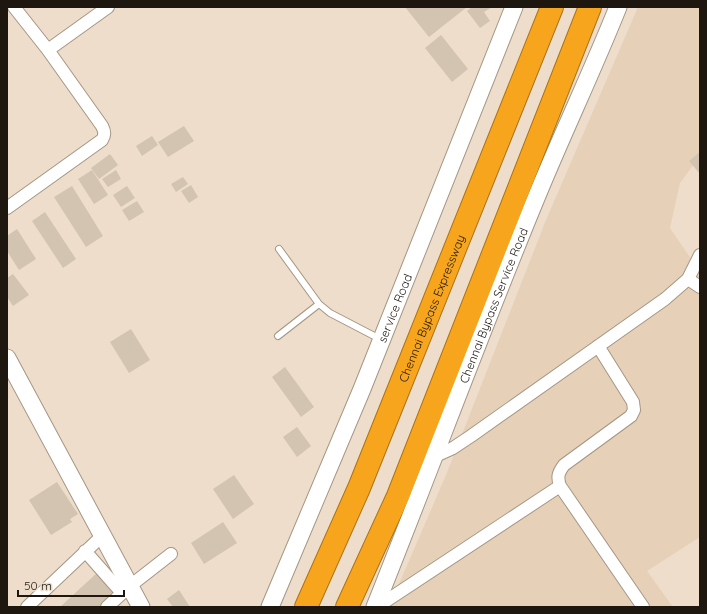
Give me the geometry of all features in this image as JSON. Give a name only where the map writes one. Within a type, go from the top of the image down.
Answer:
[{"type":"highway","name":"Chennai Bypass Expressway","points":[[306,607],[359,488],[552,7]]},
{"type":"highway","points":[[347,607],[398,496],[590,7]]},
{"type":"street","points":[[7,208],[102,140],[104,136],[102,126],[48,50],[14,7]]},
{"type":"street","points":[[48,50],[108,7]]},
{"type":"street","name":"service Road","points":[[270,607],[382,340],[514,7]]},
{"type":"street","name":"Chennai Bypass Service Road","points":[[376,607],[472,356],[541,186],[595,64],[618,7]]},
{"type":"street","points":[[433,457],[453,448],[471,436],[665,299],[688,279],[700,255]]},
{"type":"street","points":[[688,279],[700,287]]},
{"type":"street","points":[[598,346],[633,402],[634,410],[631,416],[564,465],[557,478],[560,486],[643,607]]},
{"type":"street","points":[[7,358],[102,536],[126,590]]},
{"type":"street","points":[[376,607],[560,486]]},
{"type":"street","points":[[27,607],[102,536]]},
{"type":"street","points":[[85,551],[126,590],[141,607]]},
{"type":"street","points":[[107,607],[171,554]]},
{"type":"lane","points":[[279,249],[319,304],[330,314],[382,340]]},
{"type":"lane","points":[[278,336],[319,304]]},
{"type":"shaded area","points":[[638,7],[700,7],[700,156],[680,183],[670,228],[700,272],[700,537],[647,571],[673,607],[389,607],[446,475],[546,220]]},
{"type":"building","points":[[405,7],[467,7],[429,37]]},
{"type":"building","points":[[472,7],[492,7],[484,12],[490,21],[480,28],[467,11]]},
{"type":"building","points":[[441,35],[468,69],[452,82],[425,48]]},
{"type":"building","points":[[184,126],[194,141],[168,157],[158,142]]},
{"type":"building","points":[[152,136],[158,145],[142,156],[136,146]]},
{"type":"building","points":[[700,152],[700,174],[689,161]]},
{"type":"building","points":[[110,154],[118,165],[99,179],[91,168]]},
{"type":"building","points":[[92,170],[108,195],[94,204],[78,179]]},
{"type":"building","points":[[116,170],[121,179],[108,187],[102,179]]},
{"type":"building","points":[[183,177],[188,184],[176,192],[171,184]]},
{"type":"building","points":[[191,185],[198,197],[189,203],[181,191]]},
{"type":"building","points":[[72,186],[103,236],[86,247],[54,197]]},
{"type":"building","points":[[127,186],[135,198],[121,207],[113,195]]},
{"type":"building","points":[[137,201],[144,212],[129,221],[122,210]]},
{"type":"building","points":[[45,212],[76,259],[63,268],[32,221]]},
{"type":"building","points":[[17,229],[36,259],[19,270],[7,251],[7,236]]},
{"type":"building","points":[[13,274],[29,295],[13,306],[7,297],[7,278]]},
{"type":"building","points":[[131,329],[150,360],[129,373],[110,342]]},
{"type":"building","points":[[285,367],[314,407],[301,417],[272,377]]},
{"type":"building","points":[[297,427],[311,446],[297,457],[283,437]]},
{"type":"building","points":[[234,475],[254,504],[233,519],[213,489]]},
{"type":"building","points":[[57,482],[78,514],[70,519],[72,522],[51,535],[29,500]]},
{"type":"building","points":[[223,522],[237,543],[204,564],[191,543]]},
{"type":"building","points":[[98,572],[117,592],[101,607],[60,607]]},
{"type":"building","points":[[179,590],[190,607],[173,607],[167,599]]}]
